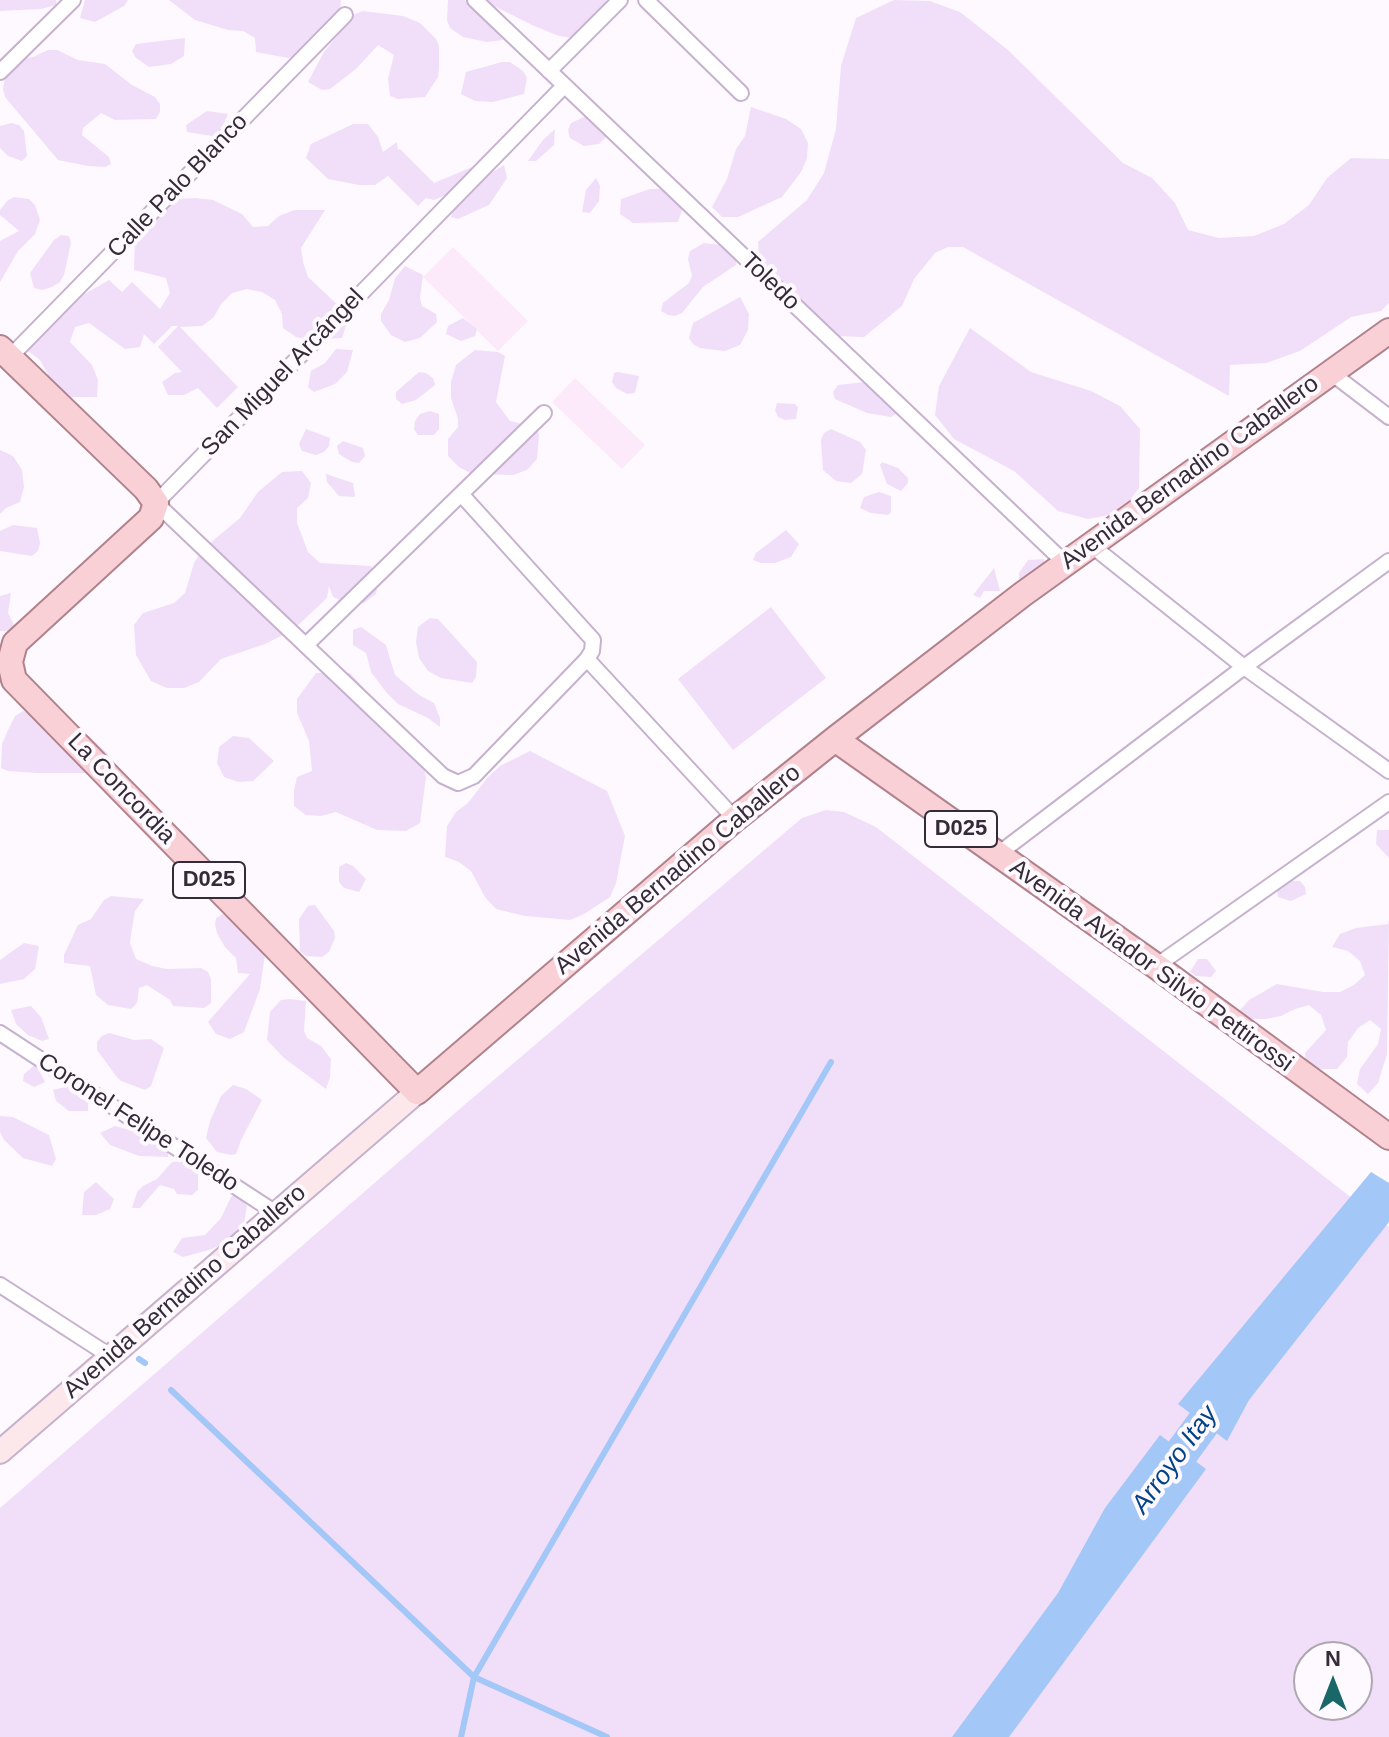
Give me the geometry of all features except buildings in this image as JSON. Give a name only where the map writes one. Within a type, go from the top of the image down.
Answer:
[{"type":"main road","name":"Avenida Bernadino Caballero","points":[[417,1092],[735,819],[835,739],[1065,563],[1389,331]]},
{"type":"main road","points":[[5,352],[146,489],[156,503]]},
{"type":"main road","name":"San Miguel Arcángel","points":[[5,658],[15,643],[151,518],[156,503]]},
{"type":"main road","name":"La Concordia","points":[[5,658],[14,680],[417,1092]]},
{"type":"main road","name":"Avenida Aviador Silvio Pettirossi","points":[[835,739],[1156,966],[1389,1137]]},
{"type":"street","points":[[0,72],[73,0]]},
{"type":"street","name":"Toledo","points":[[475,0],[1065,563]]},
{"type":"street","points":[[549,71],[620,0]]},
{"type":"street","points":[[646,0],[741,93]]},
{"type":"street","name":"Calle Palo Blanco","points":[[5,352],[345,15]]},
{"type":"street","name":"San Miguel Arcángel","points":[[156,503],[564,86]]},
{"type":"street","points":[[1330,372],[1389,417]]},
{"type":"street","points":[[306,645],[544,413]]},
{"type":"street","points":[[156,503],[443,776],[458,783],[474,776],[587,659],[593,640],[461,494]]},
{"type":"street","points":[[1091,545],[1244,667],[1389,771]]},
{"type":"street","points":[[997,855],[1389,561]]},
{"type":"street","points":[[587,659],[735,819]]},
{"type":"street","points":[[1156,966],[1389,802]]},
{"type":"street","name":"Coronel Felipe Toledo","points":[[0,1033],[276,1213]]},
{"type":"street","name":"Avenida Bernadino Caballero","points":[[0,1452],[417,1092]]},
{"type":"street","points":[[0,1285],[110,1356]]},
{"type":"shaded area","points":[[0,0],[56,0],[56,5],[0,11]]},
{"type":"shaded area","points":[[85,0],[128,0],[124,6],[95,22],[80,18]]},
{"type":"shaded area","points":[[169,0],[341,0],[340,12],[317,52],[288,58],[256,52],[255,38],[243,31],[195,20]]},
{"type":"shaded area","points":[[448,0],[464,0],[473,4],[503,40],[487,42],[463,37],[450,28],[447,20]]},
{"type":"shaded area","points":[[482,0],[606,0],[600,21],[574,38],[559,36],[532,25]]},
{"type":"shaded area","points":[[894,0],[930,1],[960,12],[1008,50],[1123,163],[1152,178],[1175,203],[1188,230],[1219,238],[1254,236],[1284,224],[1309,205],[1327,178],[1351,158],[1389,159],[1389,303],[1381,311],[1351,317],[1300,351],[1266,363],[1230,365],[1229,396],[963,247],[948,247],[935,253],[914,279],[902,306],[864,337],[832,336],[785,295],[759,256],[758,242],[807,200],[824,173],[836,129],[841,66],[856,18]]},
{"type":"shaded area","points":[[363,11],[403,16],[420,23],[436,39],[439,46],[438,77],[425,97],[398,99],[390,96],[388,79],[394,55],[378,45],[356,69],[330,89],[322,90],[308,82],[324,52],[355,14]]},
{"type":"shaded area","points":[[185,38],[184,56],[171,64],[149,67],[132,51],[136,44]]},
{"type":"shaded area","points":[[48,50],[57,50],[78,60],[105,64],[132,85],[155,97],[160,104],[156,119],[115,120],[101,113],[83,128],[82,135],[109,157],[111,164],[105,167],[88,166],[58,160],[5,97],[3,89],[8,61],[33,57]]},
{"type":"shaded area","points":[[510,62],[523,71],[527,78],[524,94],[493,102],[475,101],[461,94],[466,72]]},
{"type":"shaded area","points":[[751,107],[786,119],[801,129],[808,143],[807,158],[801,172],[782,197],[738,217],[722,217],[712,207],[727,179],[736,149],[745,136]]},
{"type":"shaded area","points":[[207,111],[228,114],[218,137],[187,132],[186,125]]},
{"type":"shaded area","points":[[586,116],[607,131],[599,144],[584,146],[570,138],[568,130],[571,123]]},
{"type":"shaded area","points":[[11,123],[19,125],[24,131],[27,156],[22,161],[8,156],[0,148],[0,126]]},
{"type":"shaded area","points":[[353,124],[368,124],[378,137],[383,152],[397,142],[398,150],[434,183],[486,161],[468,181],[434,200],[426,198],[418,206],[388,176],[375,185],[328,179],[306,158],[311,144]]},
{"type":"shaded area","points":[[555,129],[554,145],[536,161],[528,161],[543,140]]},
{"type":"shaded area","points":[[504,165],[507,178],[489,205],[458,219],[451,217],[456,202],[466,188]]},
{"type":"shaded area","points":[[596,178],[600,186],[599,201],[590,213],[582,212],[586,190]]},
{"type":"shaded area","points":[[650,189],[667,189],[683,207],[678,222],[633,223],[620,214],[621,199]]},
{"type":"shaded area","points":[[14,197],[29,199],[35,205],[40,220],[35,234],[18,251],[0,282],[0,241],[19,231],[0,215],[0,210]]},
{"type":"shaded area","points":[[162,200],[213,200],[242,214],[253,227],[268,226],[279,216],[294,210],[325,210],[301,248],[308,277],[342,309],[347,323],[342,338],[311,340],[296,337],[283,328],[282,314],[275,300],[262,292],[247,289],[232,293],[214,317],[202,326],[180,327],[238,387],[217,408],[198,388],[184,395],[168,395],[162,382],[182,372],[158,347],[178,326],[172,326],[154,344],[144,334],[140,347],[125,349],[89,323],[75,327],[70,342],[92,365],[98,380],[97,397],[66,397],[51,390],[48,374],[40,360],[28,351],[29,335],[51,313],[109,280],[122,292],[132,282],[160,309],[170,293],[166,278],[134,270],[135,238]]},
{"type":"shaded area","points":[[61,235],[69,236],[71,243],[64,275],[52,287],[42,290],[34,288],[30,273]]},
{"type":"shaded area","points":[[704,243],[728,246],[737,257],[736,265],[703,287],[682,313],[668,315],[661,311],[663,303],[689,283],[692,276],[688,259],[690,251]]},
{"type":"shaded area","points":[[453,247],[528,321],[498,351],[423,277]]},
{"type":"shaded area","points":[[405,266],[423,275],[422,306],[436,314],[437,322],[420,338],[405,342],[391,335],[381,321],[381,314],[395,278]]},
{"type":"shaded area","points":[[740,297],[749,314],[748,330],[740,345],[725,351],[700,348],[693,344],[689,338],[693,323]]},
{"type":"shaded area","points":[[463,318],[477,329],[475,336],[461,341],[446,334],[448,326]]},
{"type":"shaded area","points":[[970,328],[1031,372],[1091,391],[1120,406],[1140,429],[1139,488],[1120,513],[1088,519],[1058,511],[1014,471],[954,439],[935,415],[939,386]]},
{"type":"shaded area","points":[[336,349],[353,350],[347,372],[335,384],[314,392],[308,387],[311,371],[325,363]]},
{"type":"shaded area","points":[[475,350],[498,352],[505,356],[496,402],[510,421],[535,427],[539,434],[537,459],[527,470],[513,475],[472,474],[448,456],[448,439],[458,427],[451,398],[451,382],[456,365]]},
{"type":"shaded area","points":[[419,372],[433,378],[435,385],[416,400],[402,404],[396,399],[396,392]]},
{"type":"shaded area","points":[[614,373],[639,376],[635,393],[627,394],[616,388],[612,382]]},
{"type":"shaded area","points":[[575,378],[645,445],[622,469],[552,402]]},
{"type":"shaded area","points":[[873,381],[888,384],[894,390],[901,405],[898,413],[891,417],[867,413],[835,399],[833,392],[838,385]]},
{"type":"shaded area","points":[[777,403],[795,404],[798,407],[796,419],[778,417],[775,410]]},
{"type":"shaded area","points":[[430,411],[439,414],[439,429],[434,435],[418,435],[414,429],[415,421],[420,414]]},
{"type":"shaded area","points":[[306,429],[330,438],[324,452],[316,455],[302,451],[299,444]]},
{"type":"shaded area","points":[[831,429],[860,442],[866,450],[862,474],[851,483],[836,481],[823,470],[821,440],[824,433]]},
{"type":"shaded area","points":[[343,441],[363,448],[365,456],[359,463],[339,454],[337,446]]},
{"type":"shaded area","points":[[0,450],[13,456],[22,470],[24,487],[20,502],[0,514]]},
{"type":"shaded area","points":[[882,462],[898,468],[908,478],[901,491],[887,484],[880,465]]},
{"type":"shaded area","points":[[302,471],[311,483],[308,498],[297,508],[297,523],[308,552],[320,563],[371,566],[379,579],[376,594],[364,603],[349,603],[333,597],[329,586],[327,598],[293,630],[265,644],[221,659],[199,682],[184,688],[167,688],[151,681],[136,655],[134,625],[143,613],[174,603],[185,593],[194,563],[203,549],[240,518],[258,492],[282,472]]},
{"type":"shaded area","points":[[326,474],[353,483],[355,497],[339,496],[327,482]]},
{"type":"shaded area","points":[[879,492],[891,496],[891,512],[888,515],[860,508],[864,497]]},
{"type":"shaded area","points":[[13,525],[37,528],[40,543],[38,551],[32,556],[0,551],[0,531]]},
{"type":"shaded area","points":[[786,530],[799,544],[791,557],[775,563],[753,560],[756,553]]},
{"type":"shaded area","points":[[1044,559],[1044,566],[1026,582],[1019,581],[1019,573],[1028,560]]},
{"type":"shaded area","points":[[994,568],[1000,591],[984,591],[980,598],[973,595]]},
{"type":"shaded area","points":[[11,593],[8,613],[15,627],[0,631],[0,596]]},
{"type":"shaded area","points":[[771,607],[826,678],[733,750],[678,679]]},
{"type":"shaded area","points":[[430,618],[438,619],[477,662],[476,677],[472,683],[441,678],[428,671],[419,658],[416,642],[418,627]]},
{"type":"shaded area","points":[[361,627],[386,645],[395,675],[434,703],[440,727],[398,704],[386,692],[371,672],[366,653],[353,645],[353,630]]},
{"type":"shaded area","points":[[316,673],[350,673],[418,747],[426,777],[420,823],[406,831],[377,830],[336,812],[321,816],[306,815],[294,806],[297,777],[312,771],[309,741],[297,713],[297,699]]},
{"type":"shaded area","points":[[23,711],[89,736],[107,753],[109,768],[87,773],[37,773],[1,768],[2,744],[15,716]]},
{"type":"shaded area","points":[[233,736],[249,738],[274,761],[253,781],[238,782],[224,777],[217,763],[219,747]]},
{"type":"shaded area","points":[[530,751],[607,791],[625,836],[616,883],[610,897],[570,920],[525,916],[496,909],[485,897],[471,871],[445,857],[447,826],[456,812],[468,803],[500,766]]},
{"type":"shaded area","points":[[826,810],[844,812],[876,827],[1389,1227],[1389,1737],[0,1737],[0,1508],[462,1107],[802,818]]},
{"type":"shaded area","points":[[1377,830],[1389,830],[1389,858],[1376,844]]},
{"type":"shaded area","points":[[346,863],[366,879],[359,892],[344,888],[339,882],[339,867]]},
{"type":"shaded area","points":[[1292,881],[1300,881],[1306,894],[1291,901],[1278,897],[1277,889]]},
{"type":"shaded area","points":[[111,896],[144,899],[135,911],[131,935],[130,943],[136,959],[167,969],[201,968],[208,972],[211,1003],[204,1008],[173,1006],[170,1000],[147,985],[139,988],[137,1003],[131,1009],[108,1005],[96,995],[90,966],[64,963],[64,955],[78,925],[91,919],[104,900]]},
{"type":"shaded area","points":[[315,905],[334,931],[335,938],[329,952],[322,957],[306,956],[300,951],[299,919],[308,906]]},
{"type":"shaded area","points":[[223,914],[239,914],[266,947],[260,989],[244,1032],[230,1039],[216,1034],[208,1022],[250,974],[238,973],[236,958],[217,933],[216,918]]},
{"type":"shaded area","points":[[1389,919],[1387,1054],[1378,1083],[1368,1094],[1357,1084],[1360,1069],[1378,1044],[1381,1029],[1370,1020],[1358,1028],[1348,1042],[1347,1057],[1337,1069],[1321,1069],[1306,1067],[1305,1053],[1326,1030],[1321,1015],[1309,1005],[1266,1019],[1251,1019],[1239,1011],[1249,1000],[1277,984],[1323,992],[1340,992],[1354,985],[1365,975],[1360,961],[1348,951],[1332,947],[1340,934],[1356,928],[1388,924]]},
{"type":"shaded area","points":[[24,943],[39,946],[35,969],[24,979],[0,984],[0,960]]},
{"type":"shaded area","points":[[1198,959],[1207,959],[1216,971],[1211,977],[1196,976],[1190,972]]},
{"type":"shaded area","points":[[281,1000],[306,1001],[304,1031],[307,1038],[321,1046],[331,1059],[326,1089],[284,1058],[267,1040],[270,1012]]},
{"type":"shaded area","points":[[31,1006],[41,1017],[49,1039],[42,1041],[28,1035],[16,1024],[11,1010]]},
{"type":"shaded area","points":[[109,1033],[134,1040],[151,1039],[164,1048],[151,1086],[145,1090],[116,1076],[97,1050],[97,1042]]},
{"type":"shaded area","points":[[36,1064],[45,1082],[34,1087],[23,1081],[24,1074]]},
{"type":"shaded area","points":[[233,1085],[246,1089],[262,1100],[236,1154],[231,1155],[217,1152],[206,1138],[221,1096]]},
{"type":"shaded area","points":[[65,1087],[83,1093],[88,1099],[88,1111],[69,1111],[56,1101],[53,1090]]},
{"type":"shaded area","points":[[0,1116],[13,1117],[49,1135],[56,1159],[52,1166],[23,1158],[4,1140],[0,1132]]},
{"type":"shaded area","points":[[115,1126],[157,1138],[168,1149],[168,1157],[139,1156],[110,1145],[100,1133]]},
{"type":"shaded area","points":[[189,1161],[198,1175],[198,1190],[192,1195],[177,1194],[174,1189],[160,1185],[140,1208],[132,1208],[137,1192],[157,1179],[172,1162]]},
{"type":"shaded area","points":[[96,1182],[114,1199],[110,1209],[96,1215],[82,1215],[84,1192]]},
{"type":"shaded area","points":[[238,1193],[247,1206],[243,1229],[225,1243],[209,1250],[183,1257],[173,1252],[182,1238],[205,1235],[221,1218],[231,1197]]},
{"type":"water","points":[[1371,1172],[1389,1183],[1389,1222],[1249,1400],[1227,1441],[1178,1404]]},
{"type":"water","points":[[1160,1435],[1206,1469],[1009,1737],[952,1737],[1058,1593],[1105,1508]]},
{"type":"waterway","points":[[607,1737],[474,1677],[831,1062]]},
{"type":"waterway","points":[[139,1359],[145,1363]]},
{"type":"waterway","name":"Arroyo Itay","points":[[1156,1488],[1231,1385]]},
{"type":"waterway","points":[[171,1390],[474,1677],[461,1737]]}]
